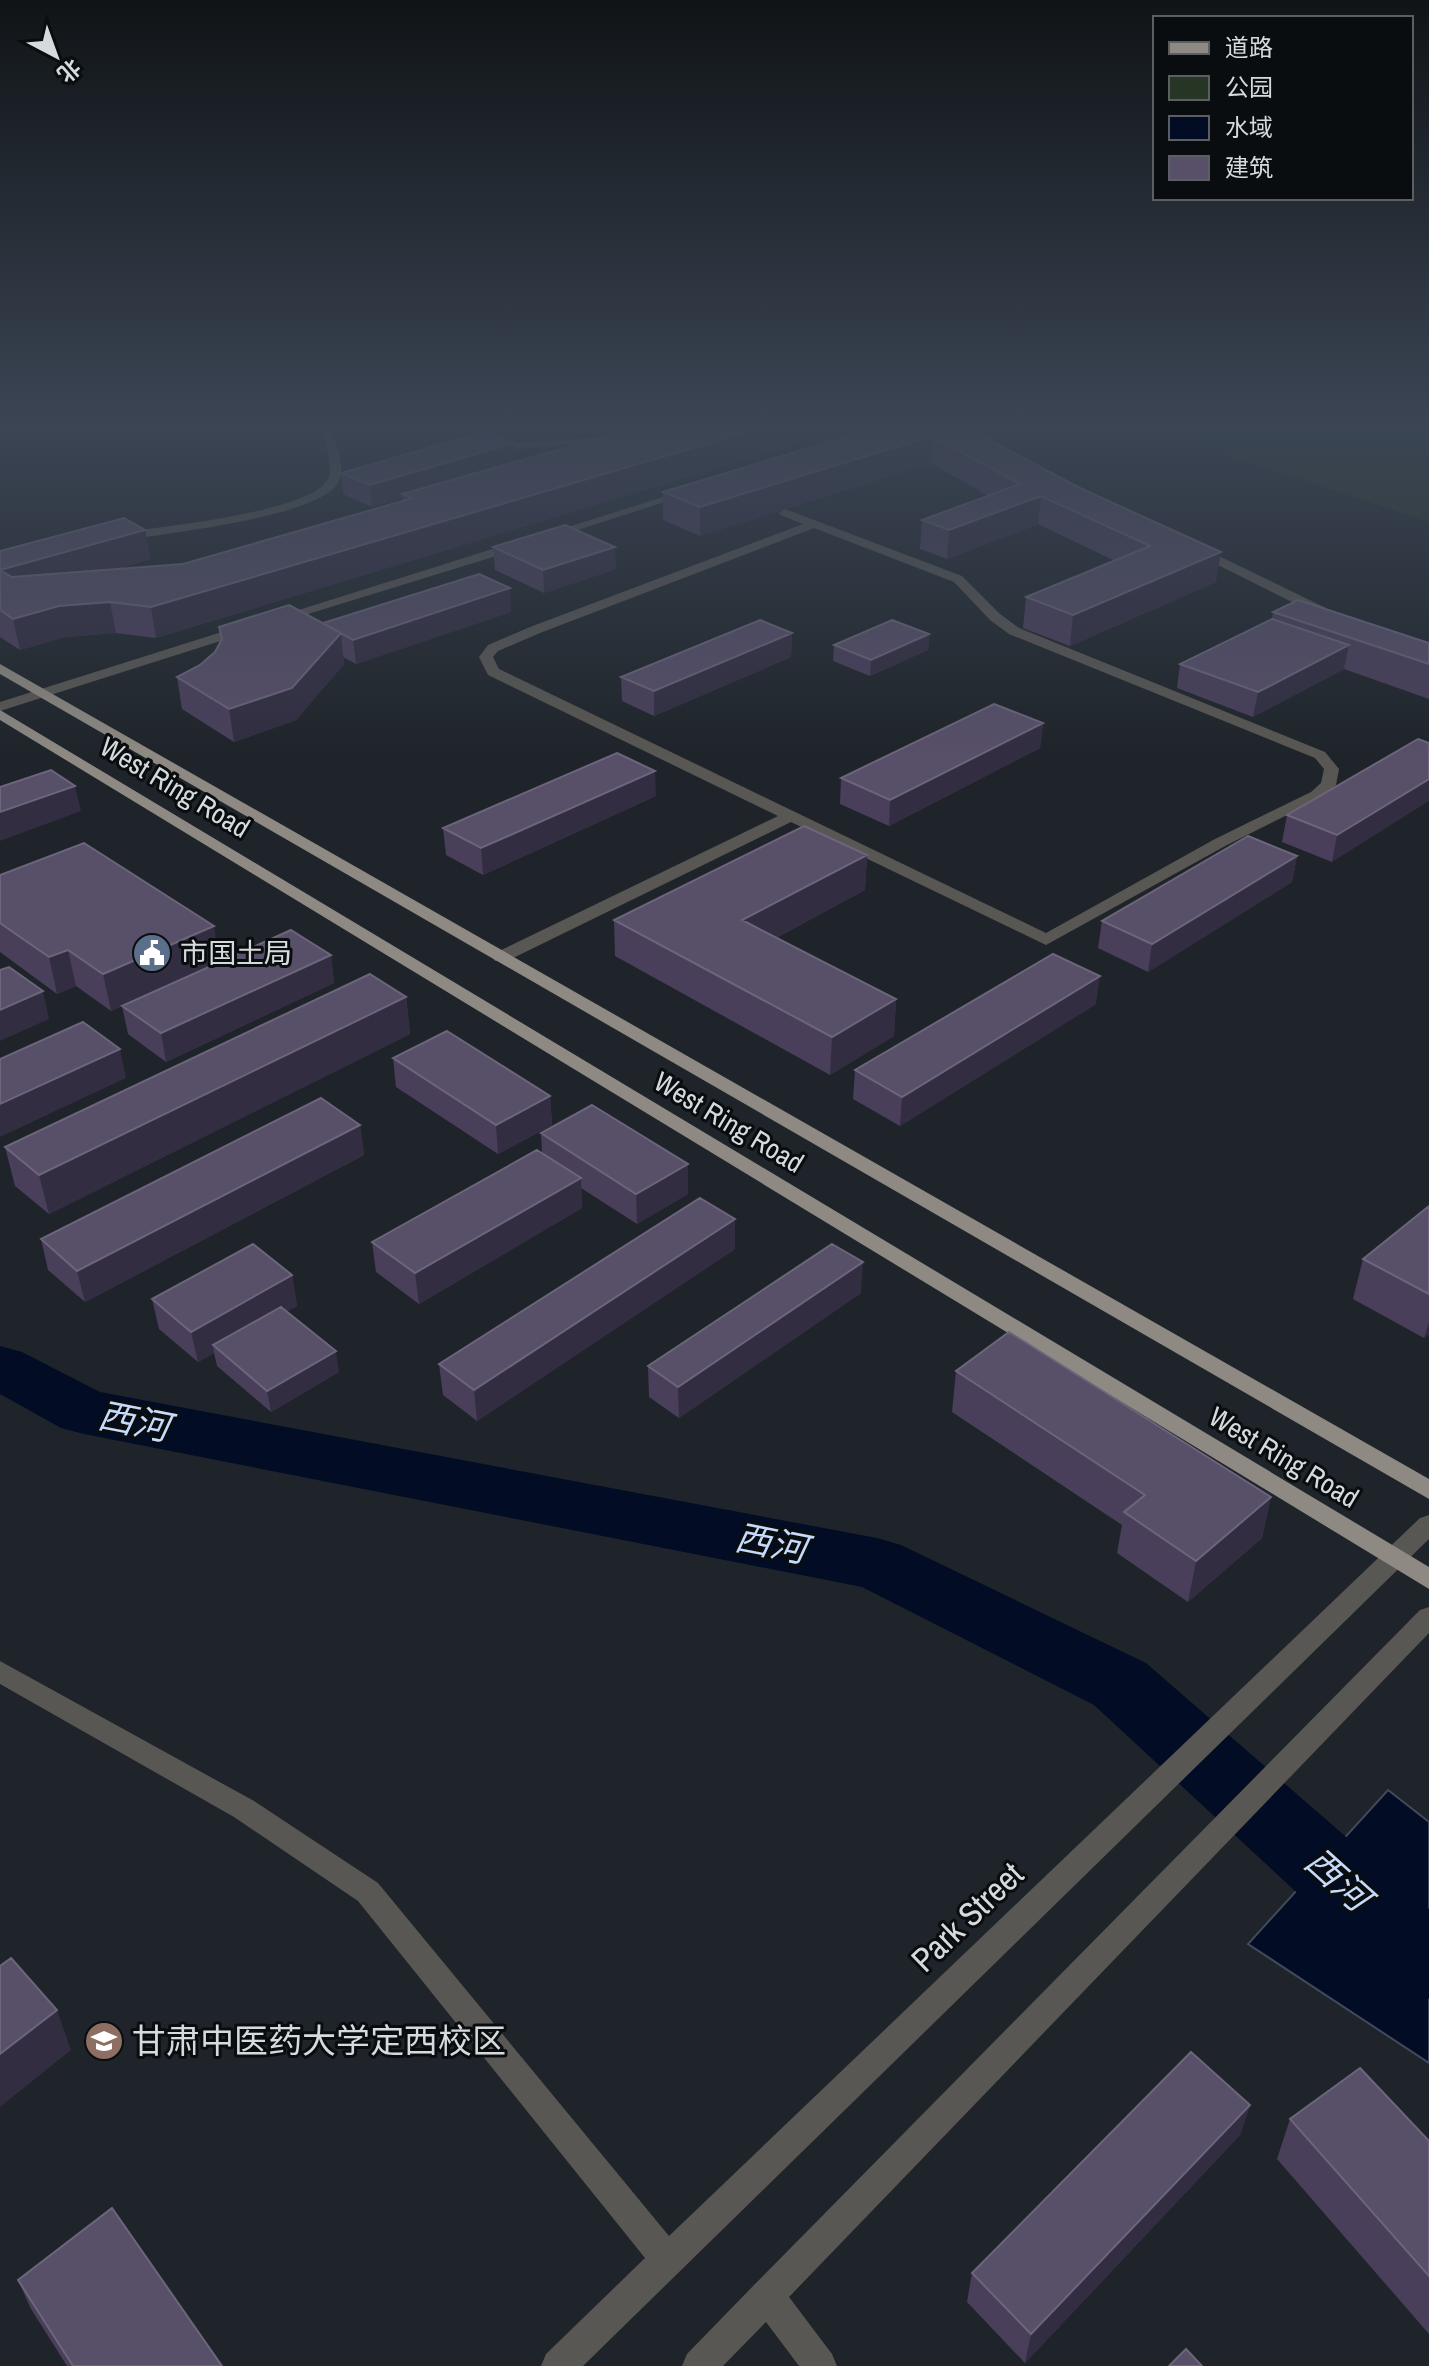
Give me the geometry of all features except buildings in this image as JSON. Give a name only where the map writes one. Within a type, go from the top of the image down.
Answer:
[{"type":"main road","name":"West Ring Road","points":[[0,668],[1429,1490]]},
{"type":"main road","name":"West Ring Road","points":[[0,714],[1429,1579]]},
{"type":"street","points":[[0,707],[538,538]]},
{"type":"street","points":[[776,538],[535,630],[493,648],[486,657],[493,672],[1046,940],[1221,842],[1316,795],[1328,785],[1332,769],[1320,755],[1014,631],[995,617],[958,579],[852,538]]},
{"type":"street","points":[[1182,542],[1337,619]]},
{"type":"street","points":[[0,699],[40,692]]},
{"type":"street","points":[[501,957],[791,816]]},
{"type":"street","name":"Park Street","points":[[558,2366],[1429,1524]]},
{"type":"street","points":[[699,2366],[1429,1617]]},
{"type":"street","points":[[0,1671],[244,1809],[368,1892],[668,2260]]},
{"type":"street","points":[[767,2296],[820,2366]]},
{"type":"water","points":[[1388,1790],[1429,1822],[1429,2063],[1248,1944]]},
{"type":"waterway","name":"西河","points":[[0,1367],[84,1412],[877,1564],[1120,1684],[1429,1961]]},
{"type":"place","name":"市国土局","points":[[152,953]]},
{"type":"place","name":"甘肃中医药大学定西校区","points":[[104,2041]]}]
